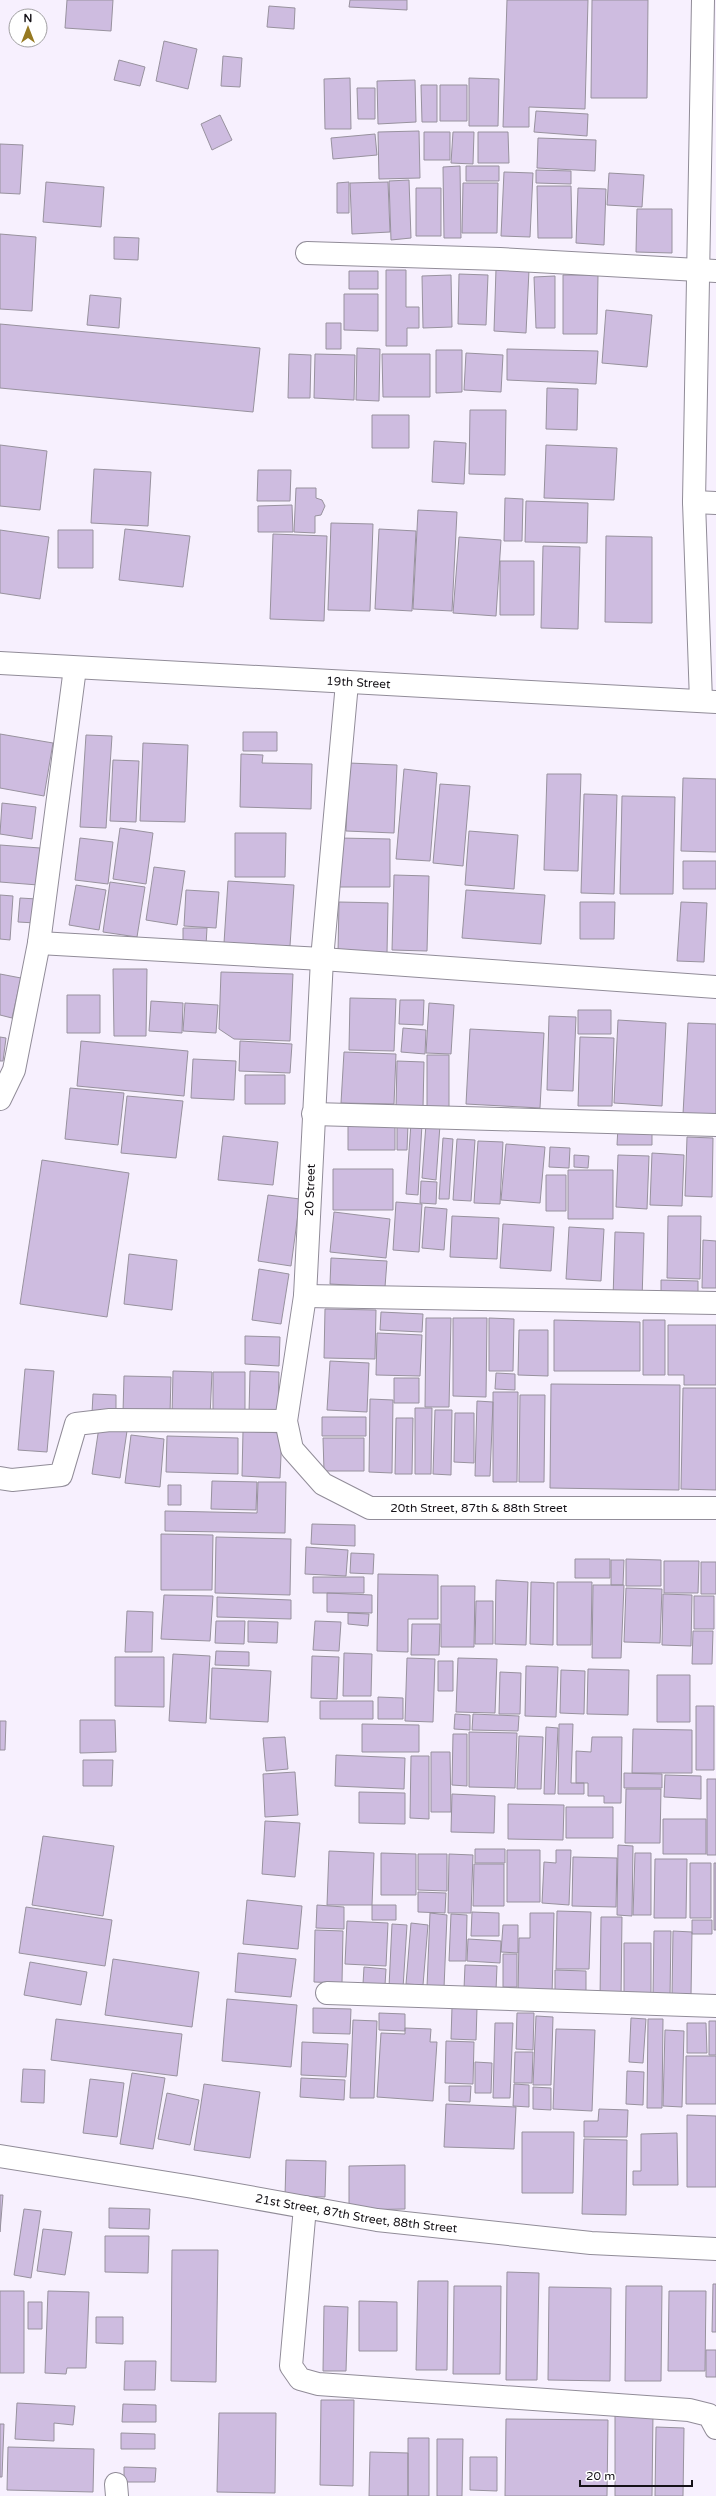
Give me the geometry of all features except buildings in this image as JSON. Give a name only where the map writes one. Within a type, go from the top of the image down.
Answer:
[{"type":"street","points":[[703,0],[709,71],[707,271],[694,502],[708,702]]},
{"type":"street","points":[[306,253],[500,259],[707,271]]},
{"type":"street","points":[[694,502],[716,503]]},
{"type":"street","name":"19th Street","points":[[0,663],[708,702]]},
{"type":"street","points":[[0,1099],[14,1070],[39,942],[75,668]]},
{"type":"street","name":"20 Street","points":[[286,1421],[305,1296],[322,959],[347,683]]},
{"type":"street","points":[[39,942],[322,959],[716,987]]},
{"type":"street","points":[[313,1114],[716,1125]]},
{"type":"street","points":[[305,1296],[716,1303]]},
{"type":"street","points":[[0,1478],[12,1480],[61,1475],[76,1424],[110,1420],[286,1421]]},
{"type":"street","name":"20th Street, 87th & 88th Street","points":[[286,1421],[292,1449],[323,1484],[370,1508],[716,1508]]},
{"type":"street","points":[[327,1993],[716,2006]]},
{"type":"street","name":"21st Street, 87th Street, 88th Street","points":[[0,2156],[377,2220],[583,2243],[716,2249]]},
{"type":"street","points":[[305,2207],[292,2366],[300,2379],[318,2384],[689,2410],[709,2415],[716,2428]]}]
